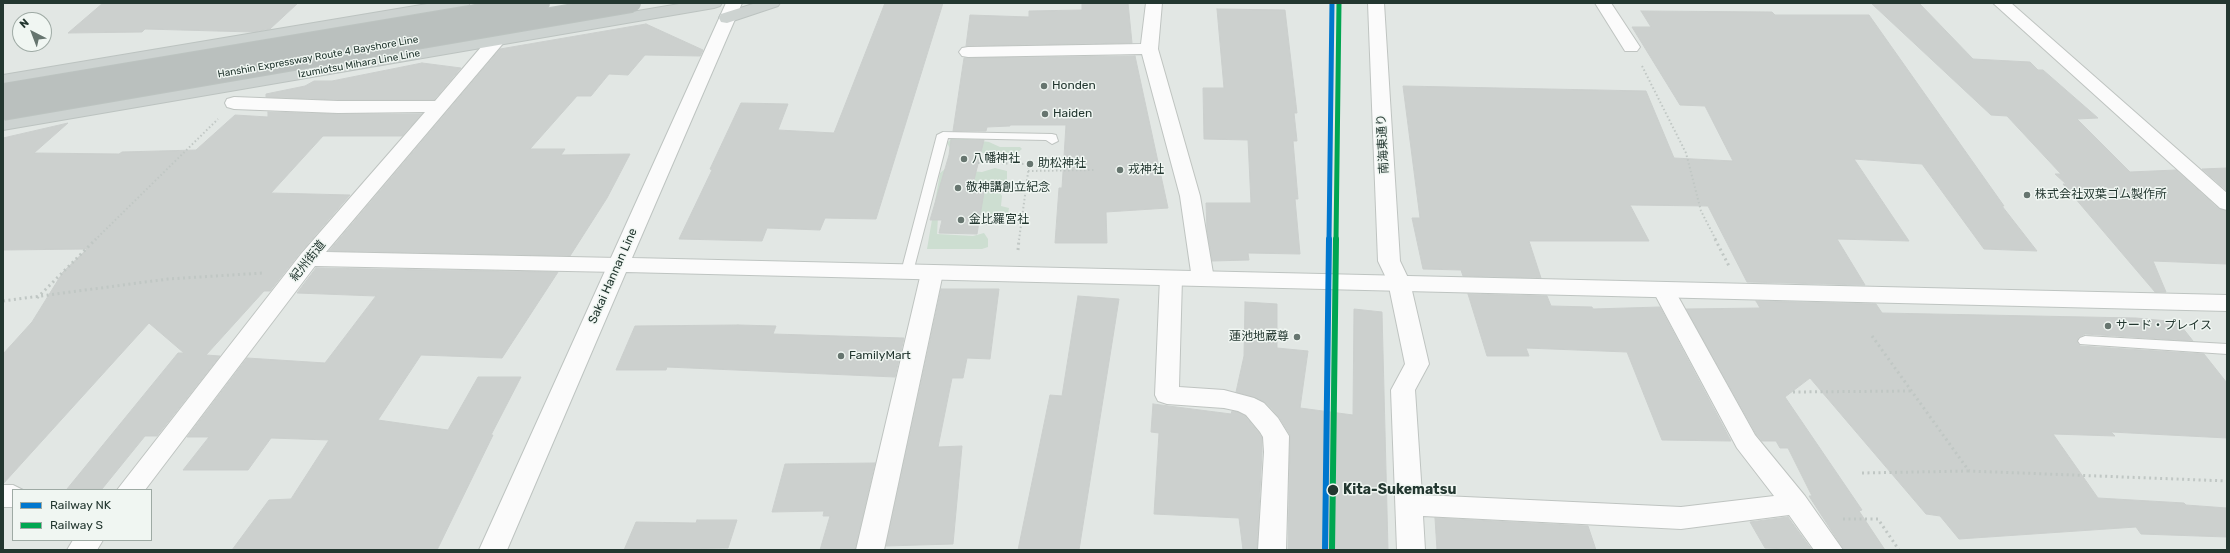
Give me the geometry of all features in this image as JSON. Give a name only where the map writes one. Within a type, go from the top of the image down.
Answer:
[{"type":"highway","name":"Hanshin Expressway Route 4 Bayshore Line","points":[[3,93],[541,3]]},
{"type":"highway","name":"Hanshin Expressway Route 4 Bayshore Line","points":[[3,111],[632,3]]},
{"type":"main road","points":[[3,80],[462,3]]},
{"type":"main road","name":"Izumiotsu Mihara Line Line","points":[[3,124],[496,41],[725,8],[772,3]]},
{"type":"street","name":"紀州街道","points":[[131,489],[304,264],[529,3]]},
{"type":"street","points":[[1154,3],[1149,49],[1190,196],[1202,279]]},
{"type":"street","name":"南海東通り","points":[[1376,3],[1390,262],[1399,282],[1417,364],[1403,390],[1411,550]]},
{"type":"street","points":[[1602,3],[1631,46]]},
{"type":"street","points":[[2001,3],[2227,204]]},
{"type":"street","name":"Sakai Hannan Line","points":[[493,550],[618,265],[725,8]]},
{"type":"street","points":[[968,52],[1149,49]]},
{"type":"street","points":[[234,103],[338,106],[441,106]]},
{"type":"street","points":[[304,264],[618,265],[1202,279],[1399,282],[1664,291],[2227,303]]},
{"type":"street","points":[[870,550],[932,273]]},
{"type":"street","points":[[1171,278],[1167,395],[1224,399],[1245,404],[1255,409],[1269,425],[1276,436],[1277,452],[1272,550]]},
{"type":"street","points":[[1664,291],[1715,381],[1746,441],[1802,512],[1829,550]]},
{"type":"street","points":[[1409,505],[1681,518],[1802,512]]},
{"type":"street","points":[[81,550],[88,541]]},
{"type":"lane","points":[[907,272],[943,135],[1052,137],[1052,141]]},
{"type":"lane","points":[[2085,341],[2227,349]]},
{"type":"path","points":[[1631,46],[1686,153],[1701,212],[1743,293]]},
{"type":"path","points":[[37,298],[234,103]]},
{"type":"path","points":[[1018,252],[1030,156]]},
{"type":"path","points":[[978,163],[1029,164]]},
{"type":"path","points":[[1028,171],[1096,170]]},
{"type":"path","points":[[966,188],[1026,188]]},
{"type":"path","points":[[978,224],[1022,224]]},
{"type":"path","points":[[3,301],[37,298],[168,279],[304,264]]},
{"type":"path","points":[[1872,336],[1969,471]]},
{"type":"path","points":[[1792,392],[1911,391]]},
{"type":"path","points":[[1862,472],[1969,471],[2227,481]]},
{"type":"path","points":[[1802,512],[1878,519],[1900,550]]},
{"type":"green space","points":[[959,138],[989,142],[1000,147],[1020,147],[1022,149],[1014,155],[1004,157],[984,155],[978,151],[951,150],[947,143],[951,139]]},
{"type":"green space","points":[[995,168],[1007,171],[1007,182],[1005,185],[969,187],[968,190],[998,190],[1002,196],[1001,206],[1009,208],[1008,214],[993,219],[985,219],[984,214],[973,212],[938,217],[937,234],[973,236],[984,233],[988,239],[988,247],[982,249],[927,249],[940,173],[945,169],[982,172]]},
{"type":"building","points":[[103,3],[298,3],[270,29],[253,32],[145,29],[142,32],[68,33]]},
{"type":"building","points":[[885,3],[943,3],[876,219],[825,218],[820,230],[767,228],[762,241],[679,239],[712,170],[710,169],[741,103],[788,104],[778,130],[834,133]]},
{"type":"building","points":[[1082,3],[1128,3],[1132,43],[966,46],[970,15],[1029,17],[1029,11],[1082,10]]},
{"type":"building","points":[[1871,3],[1919,3],[1973,59],[2030,62],[2038,70],[2043,70],[2098,118],[2077,119],[2130,172],[2176,170],[2219,209],[2227,211],[2227,264],[2153,261],[2166,292],[2155,292],[2063,184],[2066,184],[2055,174],[2061,174],[2007,116],[1991,115]]},
{"type":"building","points":[[1217,9],[1285,10],[1297,113],[1294,113],[1297,141],[1293,141],[1298,199],[1295,199],[1300,254],[1248,253],[1249,260],[1212,261],[1207,231],[1206,203],[1251,203],[1248,140],[1204,139],[1203,88],[1224,88]]},
{"type":"building","points":[[1641,11],[1772,12],[1775,15],[1869,15],[2004,206],[2002,206],[2037,251],[1984,249],[1922,164],[1854,159],[1909,241],[1837,239],[1865,285],[1747,282],[1708,206],[1630,205],[1649,241],[1529,241],[1541,278],[1463,276],[1461,270],[1423,269],[1412,218],[1420,218],[1403,86],[1646,91],[1674,158],[1733,161],[1705,106],[1680,105],[1632,27],[1651,27]]},
{"type":"building","points":[[646,24],[703,50],[700,56],[645,55],[628,75],[609,74],[591,96],[577,96],[530,149],[565,149],[561,155],[630,154],[607,198],[570,256],[329,251],[500,49]]},
{"type":"building","points":[[1135,56],[1168,208],[1106,212],[1107,243],[1055,243],[1059,188],[1062,188],[1066,125],[1010,125],[987,127],[986,131],[953,131],[964,58]]},
{"type":"building","points":[[422,63],[461,68],[434,100],[338,100],[266,97],[266,94],[305,86],[314,81],[332,81]]},
{"type":"building","points":[[268,112],[422,114],[402,136],[323,136],[271,193],[350,195],[300,253],[270,291],[264,291],[206,355],[220,356],[157,436],[145,436],[102,489],[67,489],[178,353],[184,353],[149,323],[3,484],[3,354],[32,322],[63,272],[87,249],[3,250],[3,138],[68,123],[34,153],[119,154],[122,152],[196,150],[235,115],[268,117]]},
{"type":"building","points":[[951,140],[984,140],[971,192],[984,192],[977,234],[939,233],[942,220],[930,220],[949,155]]},
{"type":"building","points":[[2227,168],[2227,191],[2202,169]]},
{"type":"building","points":[[316,268],[558,272],[502,358],[421,355],[378,420],[448,430],[478,377],[521,377],[491,435],[493,435],[437,550],[232,550],[269,500],[291,499],[329,440],[271,438],[248,470],[183,470],[209,437],[187,437],[247,358],[325,363],[376,296],[297,293]]},
{"type":"building","points":[[941,289],[999,289],[990,359],[967,358],[963,378],[952,378],[938,447],[962,446],[953,544],[886,546]]},
{"type":"building","points":[[1468,294],[1547,296],[1551,306],[1592,307],[1593,309],[1660,307],[1731,441],[1662,440],[1627,352],[1526,348],[1529,356],[1487,356]]},
{"type":"building","points":[[1078,296],[1119,299],[1079,550],[1018,550],[1050,395],[1062,396]]},
{"type":"building","points":[[1756,301],[1876,304],[1882,313],[2136,318],[2178,322],[2193,341],[2085,334],[2079,337],[2077,342],[2080,346],[2204,354],[2227,383],[2227,438],[2111,432],[2115,436],[2053,434],[2098,498],[2184,503],[2186,505],[2227,508],[2227,537],[2141,534],[2136,527],[1959,539],[1940,516],[1926,514],[1810,378],[1785,397],[1862,510],[1859,511],[1885,550],[1844,550],[1809,496],[1812,496],[1788,448],[1780,448],[1776,441],[1762,441],[1756,434],[1686,309],[1760,308]]},
{"type":"building","points":[[1245,302],[1277,304],[1277,348],[1308,351],[1300,408],[1353,415],[1354,309],[1382,312],[1388,550],[1288,550],[1290,435],[1279,417],[1265,402],[1236,392],[1244,356]]},
{"type":"building","points":[[635,326],[776,326],[773,334],[904,338],[895,377],[667,367],[666,370],[616,370]]},
{"type":"building","points":[[1153,404],[1231,414],[1232,411],[1238,412],[1245,416],[1262,437],[1257,550],[1243,550],[1239,518],[1154,514],[1159,433],[1151,432]]},
{"type":"building","points":[[875,463],[855,550],[820,550],[830,516],[823,516],[824,511],[772,512],[785,464]]},
{"type":"building","points":[[1788,517],[1812,550],[1765,548],[1750,522]]},
{"type":"building","points":[[1435,518],[1588,526],[1596,550],[1437,550]]},
{"type":"building","points":[[697,520],[737,520],[728,548],[624,550],[636,522],[696,523]]},
{"type":"rail line","name":"NK","points":[[1325,550],[1332,3]]},
{"type":"rail line","name":"S","points":[[1332,550],[1339,3]]},
{"type":"place","name":"Honden","points":[[1044,86]]},
{"type":"place","name":"Haiden","points":[[1045,114]]},
{"type":"place","name":"八幡神社","points":[[964,159]]},
{"type":"place","name":"助松神社","points":[[1030,164]]},
{"type":"place","name":"戎神社","points":[[1120,170]]},
{"type":"place","name":"敬神講創立紀念","points":[[958,188]]},
{"type":"place","name":"株式会社双葉ゴム製作所","points":[[2027,195]]},
{"type":"place","name":"金比羅宮社","points":[[961,220]]},
{"type":"place","name":"サード・プレイス","points":[[2108,326]]},
{"type":"place","name":"蓮池地蔵尊","points":[[1297,337]]},
{"type":"place","name":"FamilyMart","points":[[841,356]]},
{"type":"place","name":"Kita-Sukematsu","points":[[1333,490]]}]
